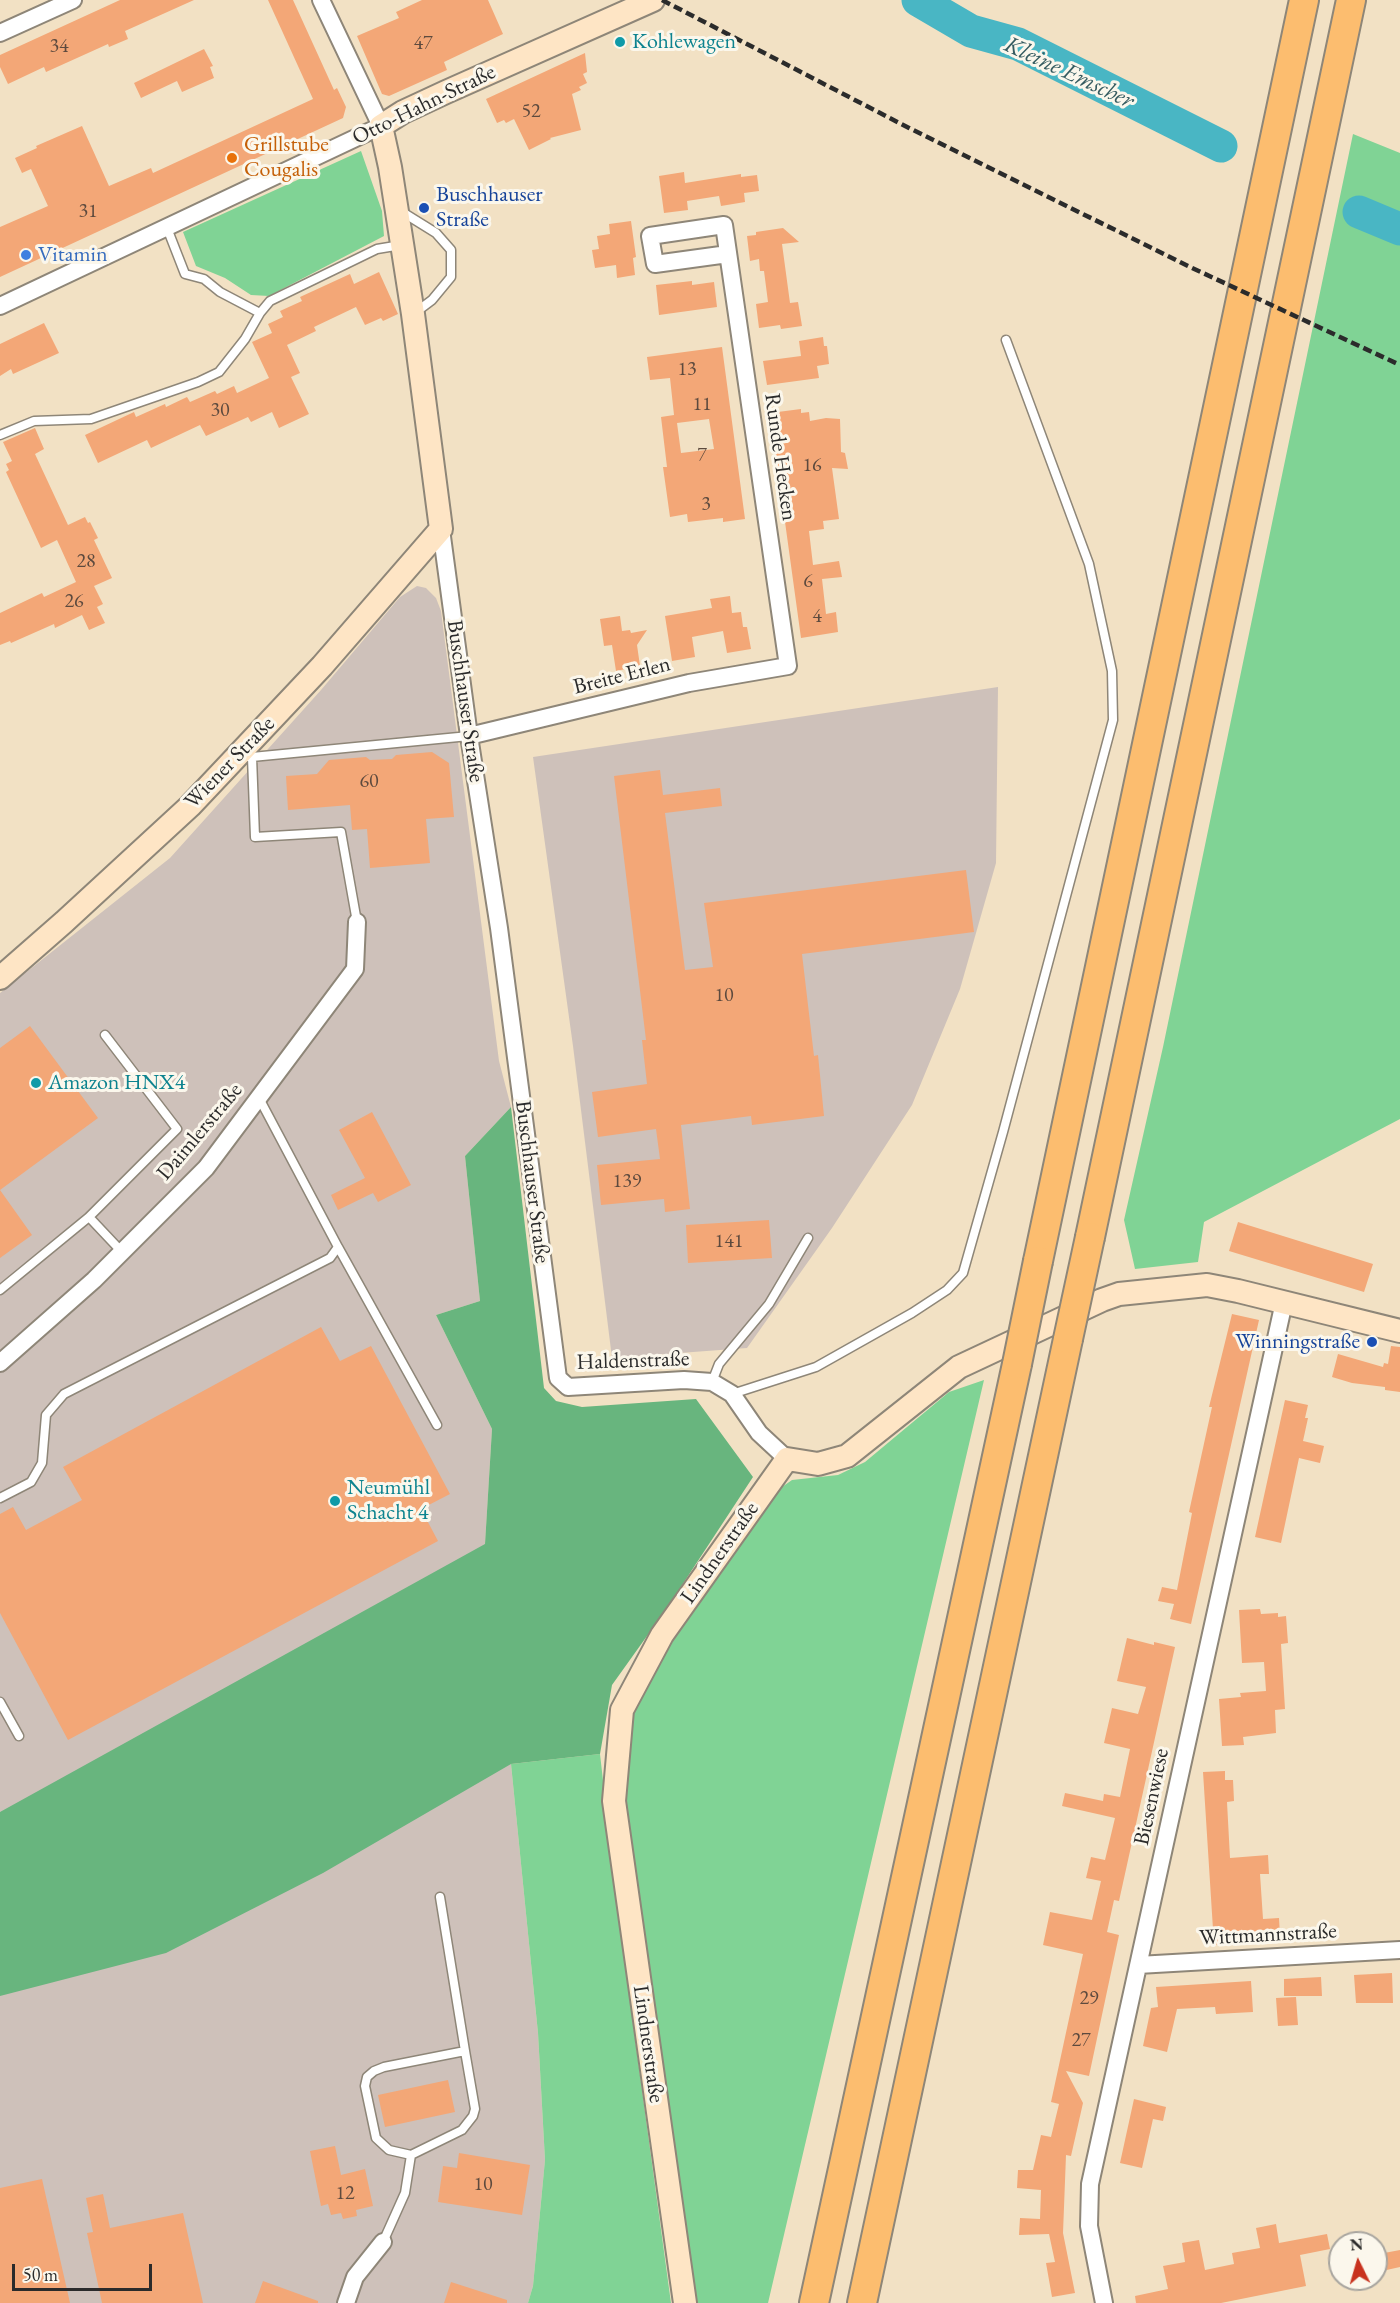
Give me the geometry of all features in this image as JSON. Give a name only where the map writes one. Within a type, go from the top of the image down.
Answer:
[{"type":"highway","points":[[814,2303],[1017,1364],[1304,0]]},
{"type":"highway","points":[[862,2303],[1351,0]]},
{"type":"street","points":[[0,33],[72,0]]},
{"type":"street","name":"Buschhauser Straße","points":[[321,0],[381,126],[390,167],[413,314],[469,736],[499,928],[558,1378]]},
{"type":"street","name":"Otto-Hahn-Straße","points":[[0,306],[381,126],[446,92],[653,0]]},
{"type":"street","name":"Runde Hecken","points":[[728,254],[788,666]]},
{"type":"street","name":"Wiener Straße","points":[[0,978],[245,757],[441,529]]},
{"type":"street","name":"Breite Erlen","points":[[469,736],[689,683],[788,666]]},
{"type":"street","name":"Daimlerstraße","points":[[0,1363],[94,1280],[206,1168],[355,969],[357,922]]},
{"type":"street","points":[[787,1459],[818,1464],[847,1456],[959,1367],[1101,1300],[1119,1294],[1207,1285],[1400,1331]]},
{"type":"street","name":"Biesenwiese","points":[[1104,2303],[1089,2226],[1090,2184],[1284,1302]]},
{"type":"street","name":"Haldenstraße","points":[[558,1378],[568,1387],[684,1380],[712,1382],[732,1394],[759,1432],[787,1459]]},
{"type":"street","name":"Lindnerstraße","points":[[685,2303],[614,1801],[622,1710],[662,1635],[787,1459]]},
{"type":"street","name":"Wittmannstraße","points":[[1138,1965],[1400,1950]]},
{"type":"street","points":[[346,2303],[355,2277],[383,2242]]},
{"type":"lane","points":[[397,208],[436,233],[451,250],[451,277],[432,300],[413,314]]},
{"type":"lane","points":[[166,228],[185,274],[204,279],[220,292],[260,313]]},
{"type":"lane","points":[[0,435],[34,421],[91,419],[219,372],[245,339],[270,301],[377,249],[402,245]]},
{"type":"lane","points":[[732,1394],[816,1367],[912,1313],[947,1290],[963,1273],[1113,720],[1112,671],[1089,564],[1006,340]]},
{"type":"lane","points":[[357,922],[341,832],[255,837],[245,757],[469,736]]},
{"type":"lane","points":[[0,1290],[89,1217],[177,1129],[105,1035]]},
{"type":"lane","points":[[259,1098],[338,1247],[437,1425]]},
{"type":"lane","points":[[89,1217],[122,1252]]},
{"type":"lane","points":[[712,1382],[719,1364],[769,1304],[808,1238]]},
{"type":"lane","points":[[0,1498],[31,1482],[42,1463],[46,1415],[64,1394],[330,1258],[338,1247]]},
{"type":"lane","points":[[0,1702],[19,1736]]},
{"type":"lane","points":[[440,1898],[475,2109],[473,2116],[462,2130],[411,2155],[389,2150],[376,2138],[365,2086],[368,2077],[374,2071],[384,2067],[465,2050]]},
{"type":"lane","points":[[383,2242],[405,2193],[411,2155]]},
{"type":"shaded area","points":[[417,586],[426,588],[436,598],[441,611],[499,1061],[511,1107],[465,1156],[480,1301],[436,1315],[492,1429],[485,1544],[511,1764],[538,2033],[545,2160],[533,2286],[528,2303],[0,2303],[0,993],[170,858],[321,690],[400,597]]},
{"type":"shaded area","points":[[998,687],[996,863],[960,989],[912,1105],[832,1228],[747,1348],[612,1358],[573,1046],[533,757]]},
{"type":"green space","points":[[1353,134],[1400,153],[1400,1119],[1204,1222],[1198,1262],[1135,1269],[1124,1220],[1163,1047]]},
{"type":"green space","points":[[361,151],[382,211],[384,236],[269,296],[251,295],[225,278],[196,266],[183,232]]},
{"type":"green space","points":[[511,1107],[544,1388],[556,1401],[582,1407],[696,1399],[753,1477],[667,1608],[612,1685],[600,1754],[511,1764],[323,1873],[166,1953],[0,1996],[0,1812],[485,1544],[492,1429],[436,1315],[480,1301],[465,1156]]},
{"type":"green space","points":[[984,1380],[768,2303],[695,2303],[616,1801],[624,1710],[782,1487],[792,1480],[838,1475],[865,1462],[949,1392]]},
{"type":"green space","points":[[600,1754],[619,1921],[671,2303],[528,2303],[533,2286],[545,2160],[538,2033],[511,1764]]},
{"type":"building","points":[[120,0],[194,0],[125,31],[128,39],[109,47],[108,44],[46,72],[44,67],[8,84],[0,67],[0,55]]},
{"type":"building","points":[[268,0],[293,0],[334,90],[337,88],[346,107],[343,118],[0,277],[0,227],[48,206],[31,169],[22,173],[15,158],[37,148],[36,146],[82,126],[109,186],[151,168],[153,173],[313,99]]},
{"type":"building","points":[[422,0],[488,0],[503,34],[444,62],[447,70],[389,96],[382,94],[357,36],[399,18],[396,12]]},
{"type":"building","points":[[204,49],[213,66],[210,67],[214,78],[182,92],[177,81],[141,98],[134,83]]},
{"type":"building","points":[[585,53],[587,72],[583,74],[587,83],[579,87],[581,90],[572,94],[581,130],[550,138],[529,150],[514,119],[506,123],[504,120],[497,123],[486,99]]},
{"type":"building","points":[[684,172],[685,183],[741,174],[741,177],[757,175],[759,191],[744,193],[745,202],[721,206],[719,196],[687,201],[688,210],[664,213],[659,176]]},
{"type":"building","points":[[631,221],[636,257],[633,258],[635,275],[617,278],[616,265],[595,268],[592,250],[599,249],[597,236],[610,234],[609,224]]},
{"type":"building","points":[[783,228],[799,242],[782,244],[790,303],[798,302],[802,326],[781,329],[780,325],[759,328],[756,304],[768,302],[764,271],[760,271],[759,259],[750,261],[747,236],[756,235],[756,232]]},
{"type":"building","points":[[379,272],[398,314],[383,321],[381,318],[365,325],[356,307],[314,327],[316,331],[287,345],[300,373],[291,377],[309,414],[279,428],[272,412],[251,422],[248,417],[206,436],[200,425],[151,448],[147,440],[98,463],[85,435],[134,412],[136,417],[187,397],[190,402],[234,386],[237,393],[269,378],[252,342],[272,333],[268,324],[283,317],[280,311],[302,301],[300,297],[350,274],[354,284]]},
{"type":"building","points":[[692,281],[692,285],[714,282],[717,307],[659,315],[656,285]]},
{"type":"building","points":[[44,323],[59,353],[13,374],[11,369],[0,376],[0,344]]},
{"type":"building","points":[[823,337],[824,346],[827,346],[829,364],[817,366],[819,378],[767,385],[763,361],[801,356],[799,341]]},
{"type":"building","points":[[722,347],[745,519],[723,522],[723,518],[688,522],[687,514],[670,517],[663,467],[667,467],[661,417],[674,415],[670,378],[650,380],[647,357]],"holes":[[[709,419],[714,449],[681,453],[677,423]]]},
{"type":"building","points":[[801,409],[801,413],[809,412],[810,421],[826,418],[840,419],[841,452],[845,453],[848,469],[832,468],[839,519],[823,521],[824,529],[809,531],[813,565],[839,561],[842,577],[822,579],[826,614],[836,612],[838,632],[801,638],[770,413]]},
{"type":"building","points":[[35,428],[44,449],[35,454],[68,525],[85,517],[98,538],[94,540],[112,578],[94,586],[103,604],[97,607],[105,623],[89,630],[82,615],[55,628],[54,624],[11,643],[10,641],[0,645],[0,613],[42,593],[44,597],[76,582],[57,540],[41,548],[6,472],[9,470],[6,464],[12,461],[3,442]]},
{"type":"building","points":[[730,596],[732,613],[741,612],[743,627],[747,627],[751,649],[727,653],[723,631],[692,637],[695,657],[672,661],[665,616],[712,608],[710,599]]},
{"type":"building","points":[[620,616],[622,631],[630,630],[631,633],[647,630],[637,645],[640,666],[616,671],[612,645],[604,646],[600,619]]},
{"type":"building","points":[[432,752],[449,763],[454,817],[426,819],[430,863],[370,868],[367,829],[352,830],[350,805],[288,810],[286,776],[317,774],[329,760],[366,757],[370,760],[392,759],[396,755]]},
{"type":"building","points":[[660,770],[663,795],[720,788],[722,806],[665,813],[685,970],[713,967],[704,903],[966,870],[974,932],[802,954],[814,1056],[818,1055],[824,1116],[752,1125],[751,1116],[681,1125],[690,1209],[665,1212],[664,1199],[601,1205],[597,1165],[660,1159],[656,1129],[598,1137],[592,1092],[647,1084],[642,1040],[646,1040],[614,776]]},
{"type":"building","name":"Amazon HNX4","points":[[30,1026],[98,1118],[0,1190],[0,1048]]},
{"type":"building","points":[[372,1112],[411,1185],[378,1202],[373,1193],[338,1210],[331,1195],[365,1178],[339,1130]]},
{"type":"building","points":[[0,1190],[32,1235],[0,1258]]},
{"type":"building","points":[[769,1220],[772,1258],[688,1263],[686,1225]]},
{"type":"building","points":[[1238,1222],[1373,1264],[1364,1292],[1229,1251]]},
{"type":"building","points":[[1232,1314],[1259,1320],[1191,1624],[1170,1619],[1174,1604],[1158,1601],[1162,1587],[1177,1590],[1192,1513],[1189,1512],[1212,1407],[1209,1407]]},
{"type":"building","points":[[321,1327],[340,1361],[371,1346],[450,1494],[421,1509],[438,1541],[68,1740],[0,1613],[0,1514],[13,1507],[26,1530],[82,1500],[63,1467]]},
{"type":"building","points":[[1391,1346],[1400,1347],[1400,1392],[1332,1377],[1338,1354],[1383,1367],[1384,1363],[1388,1364]]},
{"type":"building","points":[[1285,1400],[1308,1405],[1303,1441],[1324,1446],[1320,1463],[1299,1458],[1281,1543],[1255,1537]]},
{"type":"building","points":[[1260,1609],[1261,1614],[1278,1613],[1278,1617],[1286,1616],[1288,1643],[1281,1644],[1285,1709],[1275,1710],[1276,1733],[1243,1737],[1244,1745],[1222,1746],[1219,1699],[1241,1697],[1240,1693],[1266,1691],[1264,1662],[1242,1663],[1239,1610]]},
{"type":"building","points":[[1127,1638],[1154,1645],[1154,1642],[1175,1647],[1119,1901],[1114,1900],[1107,1932],[1119,1935],[1089,2076],[1066,2071],[1083,2103],[1071,2156],[1066,2155],[1063,2233],[1075,2293],[1052,2297],[1046,2263],[1055,2262],[1049,2234],[1019,2235],[1020,2218],[1040,2219],[1041,2190],[1017,2188],[1018,2170],[1033,2170],[1041,2135],[1051,2137],[1059,2104],[1051,2102],[1083,1954],[1043,1945],[1050,1912],[1092,1920],[1101,1881],[1086,1878],[1091,1857],[1105,1860],[1115,1818],[1062,1806],[1065,1793],[1103,1801],[1104,1794],[1120,1797],[1130,1749],[1104,1743],[1112,1708],[1138,1714],[1146,1687],[1117,1681]]},
{"type":"building","points":[[1225,1771],[1225,1780],[1233,1780],[1234,1801],[1227,1802],[1230,1858],[1268,1855],[1269,1874],[1260,1874],[1263,1919],[1279,1918],[1280,1936],[1235,1939],[1236,1944],[1214,1945],[1203,1772]]},
{"type":"building","points":[[1392,1973],[1393,2003],[1356,2003],[1354,1975]]},
{"type":"building","points":[[1321,1977],[1322,1996],[1284,1996],[1284,1979]]},
{"type":"building","points":[[1251,1981],[1253,2012],[1216,2014],[1215,2007],[1177,2009],[1167,2052],[1143,2046],[1151,2008],[1158,2007],[1156,1987]]},
{"type":"building","points":[[1296,1997],[1298,2025],[1278,2026],[1276,1998]]},
{"type":"building","points":[[448,2080],[455,2112],[385,2127],[378,2095]]},
{"type":"building","points":[[1134,2099],[1166,2107],[1163,2121],[1153,2119],[1142,2168],[1120,2163]]},
{"type":"building","points":[[335,2146],[341,2175],[365,2169],[373,2206],[356,2210],[357,2216],[343,2219],[341,2213],[331,2215],[328,2204],[321,2206],[310,2151]]},
{"type":"building","points":[[459,2153],[530,2165],[522,2215],[438,2202],[443,2166],[457,2168]]},
{"type":"building","points":[[42,2179],[70,2303],[0,2303],[0,2188]]},
{"type":"building","points":[[103,2194],[110,2228],[183,2213],[203,2303],[102,2303],[87,2233],[93,2232],[86,2198]]},
{"type":"building","points":[[1276,2224],[1279,2243],[1327,2234],[1328,2249],[1300,2255],[1306,2286],[1221,2303],[1136,2303],[1135,2296],[1168,2289],[1163,2266],[1185,2262],[1182,2243],[1199,2240],[1205,2270],[1234,2264],[1232,2253],[1260,2248],[1256,2228]]},
{"type":"building","points":[[1400,2250],[1400,2267],[1388,2270],[1388,2252]]},
{"type":"building","points":[[263,2281],[318,2301],[318,2303],[255,2303]]},
{"type":"building","points":[[451,2282],[507,2300],[507,2303],[444,2303]]},
{"type":"waterway","name":"Kleine Emscher","points":[[918,0],[971,31],[1018,44],[1221,146]]},
{"type":"waterway","name":"Kleine Emscher","points":[[1359,212],[1400,229]]},
{"type":"railway","points":[[662,0],[909,128],[1188,266],[1400,365]]},
{"type":"place","name":"Kohlewagen","points":[[620,42]]},
{"type":"place","name":"Grillstube Cougalis","points":[[232,158]]},
{"type":"place","name":"Buschhauser Straße","points":[[424,208]]},
{"type":"place","name":"Vitamin","points":[[26,255]]},
{"type":"place","name":"Amazon HNX4","points":[[36,1083]]},
{"type":"place","name":"Winningstraße","points":[[1372,1342]]},
{"type":"place","name":"Neumühl Schacht 4","points":[[335,1501]]}]
